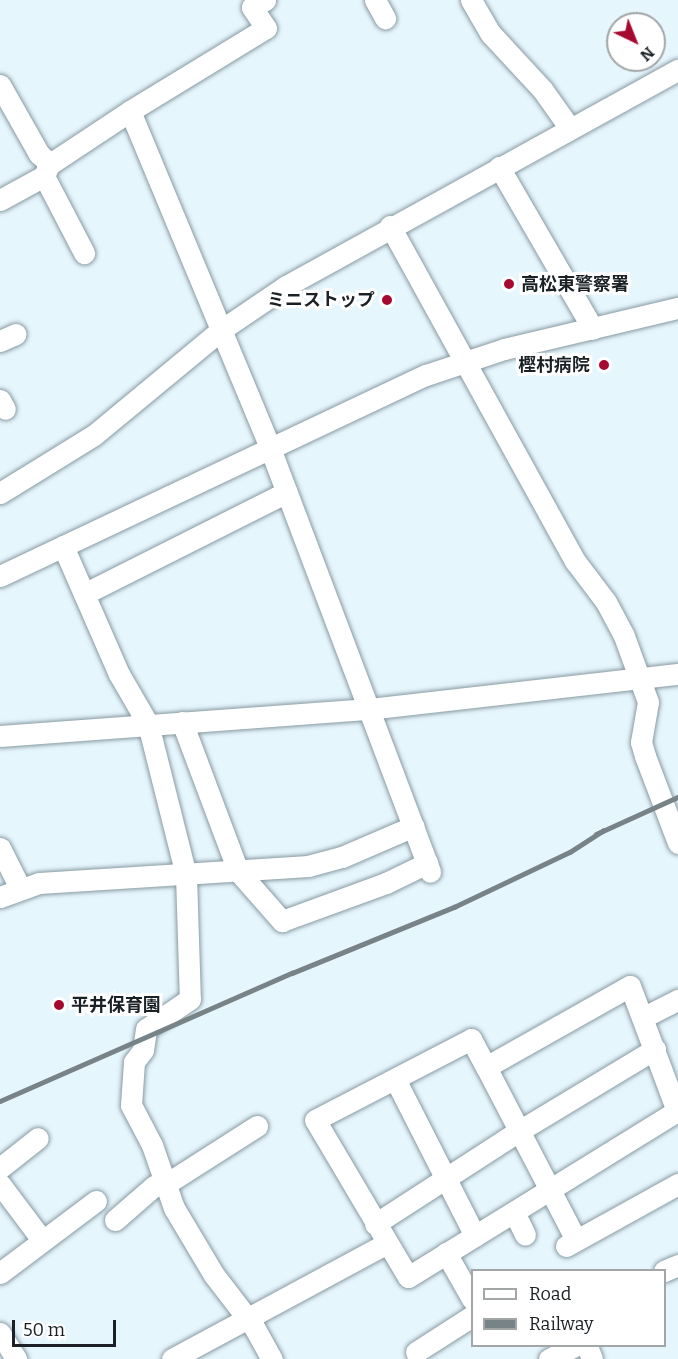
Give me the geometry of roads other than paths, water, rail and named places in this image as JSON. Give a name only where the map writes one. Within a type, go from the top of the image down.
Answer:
[{"type":"street","points":[[0,200],[130,111],[266,28],[252,7],[265,0]]},
{"type":"street","points":[[471,0],[491,34],[542,89],[569,127]]},
{"type":"street","points":[[0,493],[94,435],[221,330],[286,286],[569,127],[623,102],[678,70]]},
{"type":"street","points":[[0,85],[39,154],[84,253]]},
{"type":"street","points":[[130,111],[270,448],[429,868],[282,921],[238,872],[182,722]]},
{"type":"street","points":[[499,167],[593,329]]},
{"type":"street","points":[[390,226],[574,561],[606,602],[641,677],[648,702],[641,742],[678,843]]},
{"type":"street","points":[[0,576],[426,375],[466,361],[678,308]]},
{"type":"street","points":[[84,594],[287,492]]},
{"type":"street","points":[[63,546],[119,674],[148,724],[186,875],[190,999],[146,1029],[143,1050],[134,1062],[130,1105],[152,1145],[174,1208],[208,1266],[246,1318],[272,1359]]},
{"type":"street","points":[[0,736],[369,709],[678,674]]},
{"type":"street","points":[[0,897],[39,883],[308,866],[342,857],[414,826]]},
{"type":"street","points":[[0,848],[20,888]]},
{"type":"street","points":[[486,1068],[630,986],[644,1017],[678,1112],[549,1190],[408,1277],[315,1120],[471,1039],[549,1190],[570,1243],[678,1184]]},
{"type":"street","points":[[644,1017],[678,1000]]},
{"type":"street","points":[[375,1224],[519,1131],[655,1049]]},
{"type":"street","points":[[395,1079],[475,1236]]},
{"type":"street","points":[[115,1220],[154,1185],[166,1184],[257,1126]]},
{"type":"street","points":[[0,1168],[38,1138]]},
{"type":"street","points":[[0,1184],[42,1240]]},
{"type":"street","points":[[0,1273],[96,1201]]},
{"type":"street","points":[[514,1212],[525,1235]]},
{"type":"street","points":[[172,1359],[387,1243]]},
{"type":"street","points":[[446,1253],[471,1297]]},
{"type":"street","points":[[416,1352],[471,1317]]},
{"type":"street","points":[[0,1333],[16,1359]]},
{"type":"street","points":[[549,1359],[572,1347]]},
{"type":"railway","points":[[596,834],[678,797]]},
{"type":"railway","points":[[0,1101],[292,973],[454,907],[570,852],[604,830]]},
{"type":"place","name":"高松東警察署","points":[[509,284]]},
{"type":"place","name":"ミニストップ","points":[[387,300]]},
{"type":"place","name":"樫村病院","points":[[604,365]]},
{"type":"place","name":"平井保育園","points":[[59,1005]]}]
